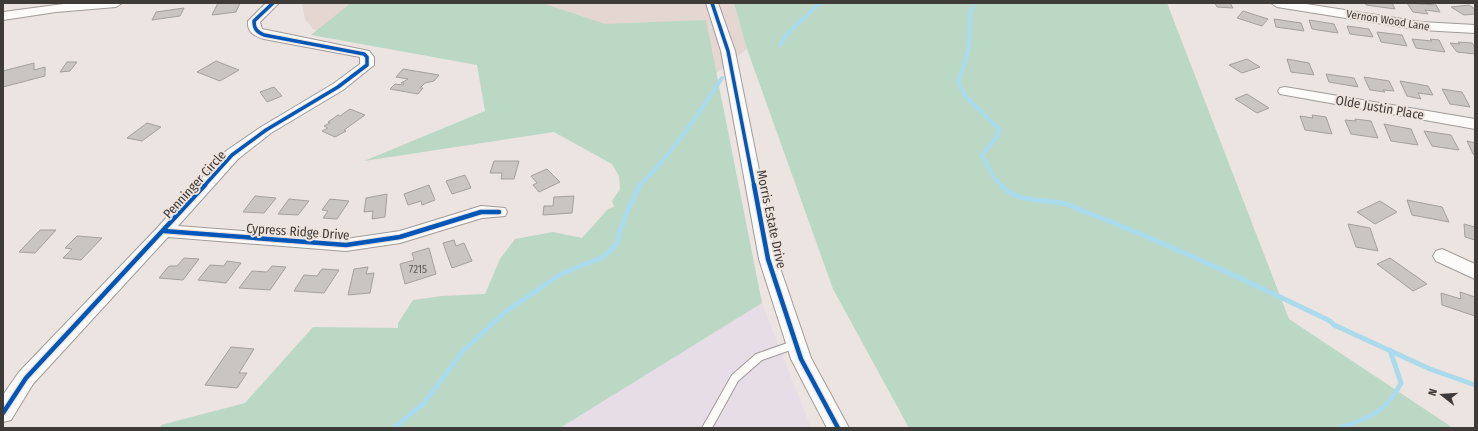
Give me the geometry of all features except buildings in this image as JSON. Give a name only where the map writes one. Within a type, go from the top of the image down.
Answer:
[{"type":"street","points":[[3,16],[50,9],[116,3]]},
{"type":"street","name":"Penninger Circle","points":[[3,412],[26,378],[164,231],[232,155],[266,130],[338,86],[367,65],[368,57],[364,54],[264,35],[257,32],[254,27],[256,18],[273,3]]},
{"type":"street","name":"Morris Estate Drive","points":[[712,3],[728,51],[768,259],[801,359],[838,428]]},
{"type":"street","name":"Vernon Wood Lane","points":[[1277,3],[1422,26],[1475,29]]},
{"type":"street","name":"Olde Justin Place","points":[[1285,91],[1475,124]]},
{"type":"street","name":"Cypress Ridge Drive","points":[[164,231],[346,245],[400,237],[481,212],[499,212]]},
{"type":"street","points":[[1442,256],[1475,272]]},
{"type":"lane","points":[[707,428],[735,378],[759,357],[796,344]]},
{"type":"shaded area","points":[[302,3],[734,3],[747,49],[685,98],[418,46],[314,30],[305,19]]},
{"type":"shaded area","points":[[762,303],[811,428],[560,428]]},
{"type":"green space","points":[[351,3],[542,3],[605,24],[706,20],[762,303],[560,428],[160,428],[161,425],[245,403],[313,327],[398,328],[398,323],[413,300],[442,296],[485,294],[500,259],[515,239],[553,232],[582,238],[608,209],[614,207],[612,201],[620,189],[619,176],[612,164],[554,132],[364,161],[485,111],[477,65],[311,35]]},
{"type":"green space","points":[[734,3],[1167,3],[1289,319],[1453,428],[909,428],[833,289],[747,49]]},
{"type":"waterway","points":[[780,45],[786,35],[820,3]]},
{"type":"waterway","points":[[974,3],[970,15],[968,52],[958,82],[965,96],[999,129],[997,137],[982,155],[993,176],[1002,186]]},
{"type":"waterway","points":[[640,185],[673,148],[722,78]]},
{"type":"waterway","points":[[394,428],[424,403],[463,351],[505,312],[561,274],[603,257],[615,246],[619,239],[619,234],[627,212],[640,185]]},
{"type":"waterway","points":[[1002,186],[1007,191],[1023,198],[1066,204],[1146,236],[1238,277],[1330,321],[1334,325],[1390,351]]},
{"type":"waterway","points":[[1339,428],[1376,413],[1383,408],[1395,393],[1401,383],[1390,351]]},
{"type":"waterway","points":[[1390,351],[1430,369],[1475,385]]},
{"type":"cycle path","points":[[3,413],[26,378],[164,231],[232,155],[266,130],[338,87],[367,65],[367,57],[364,54],[264,35],[257,32],[254,27],[254,21],[273,3]]},
{"type":"cycle path","points":[[712,3],[728,51],[768,259],[801,359],[838,428]]},
{"type":"cycle path","points":[[164,231],[346,245],[400,237],[481,212],[499,212]]}]
